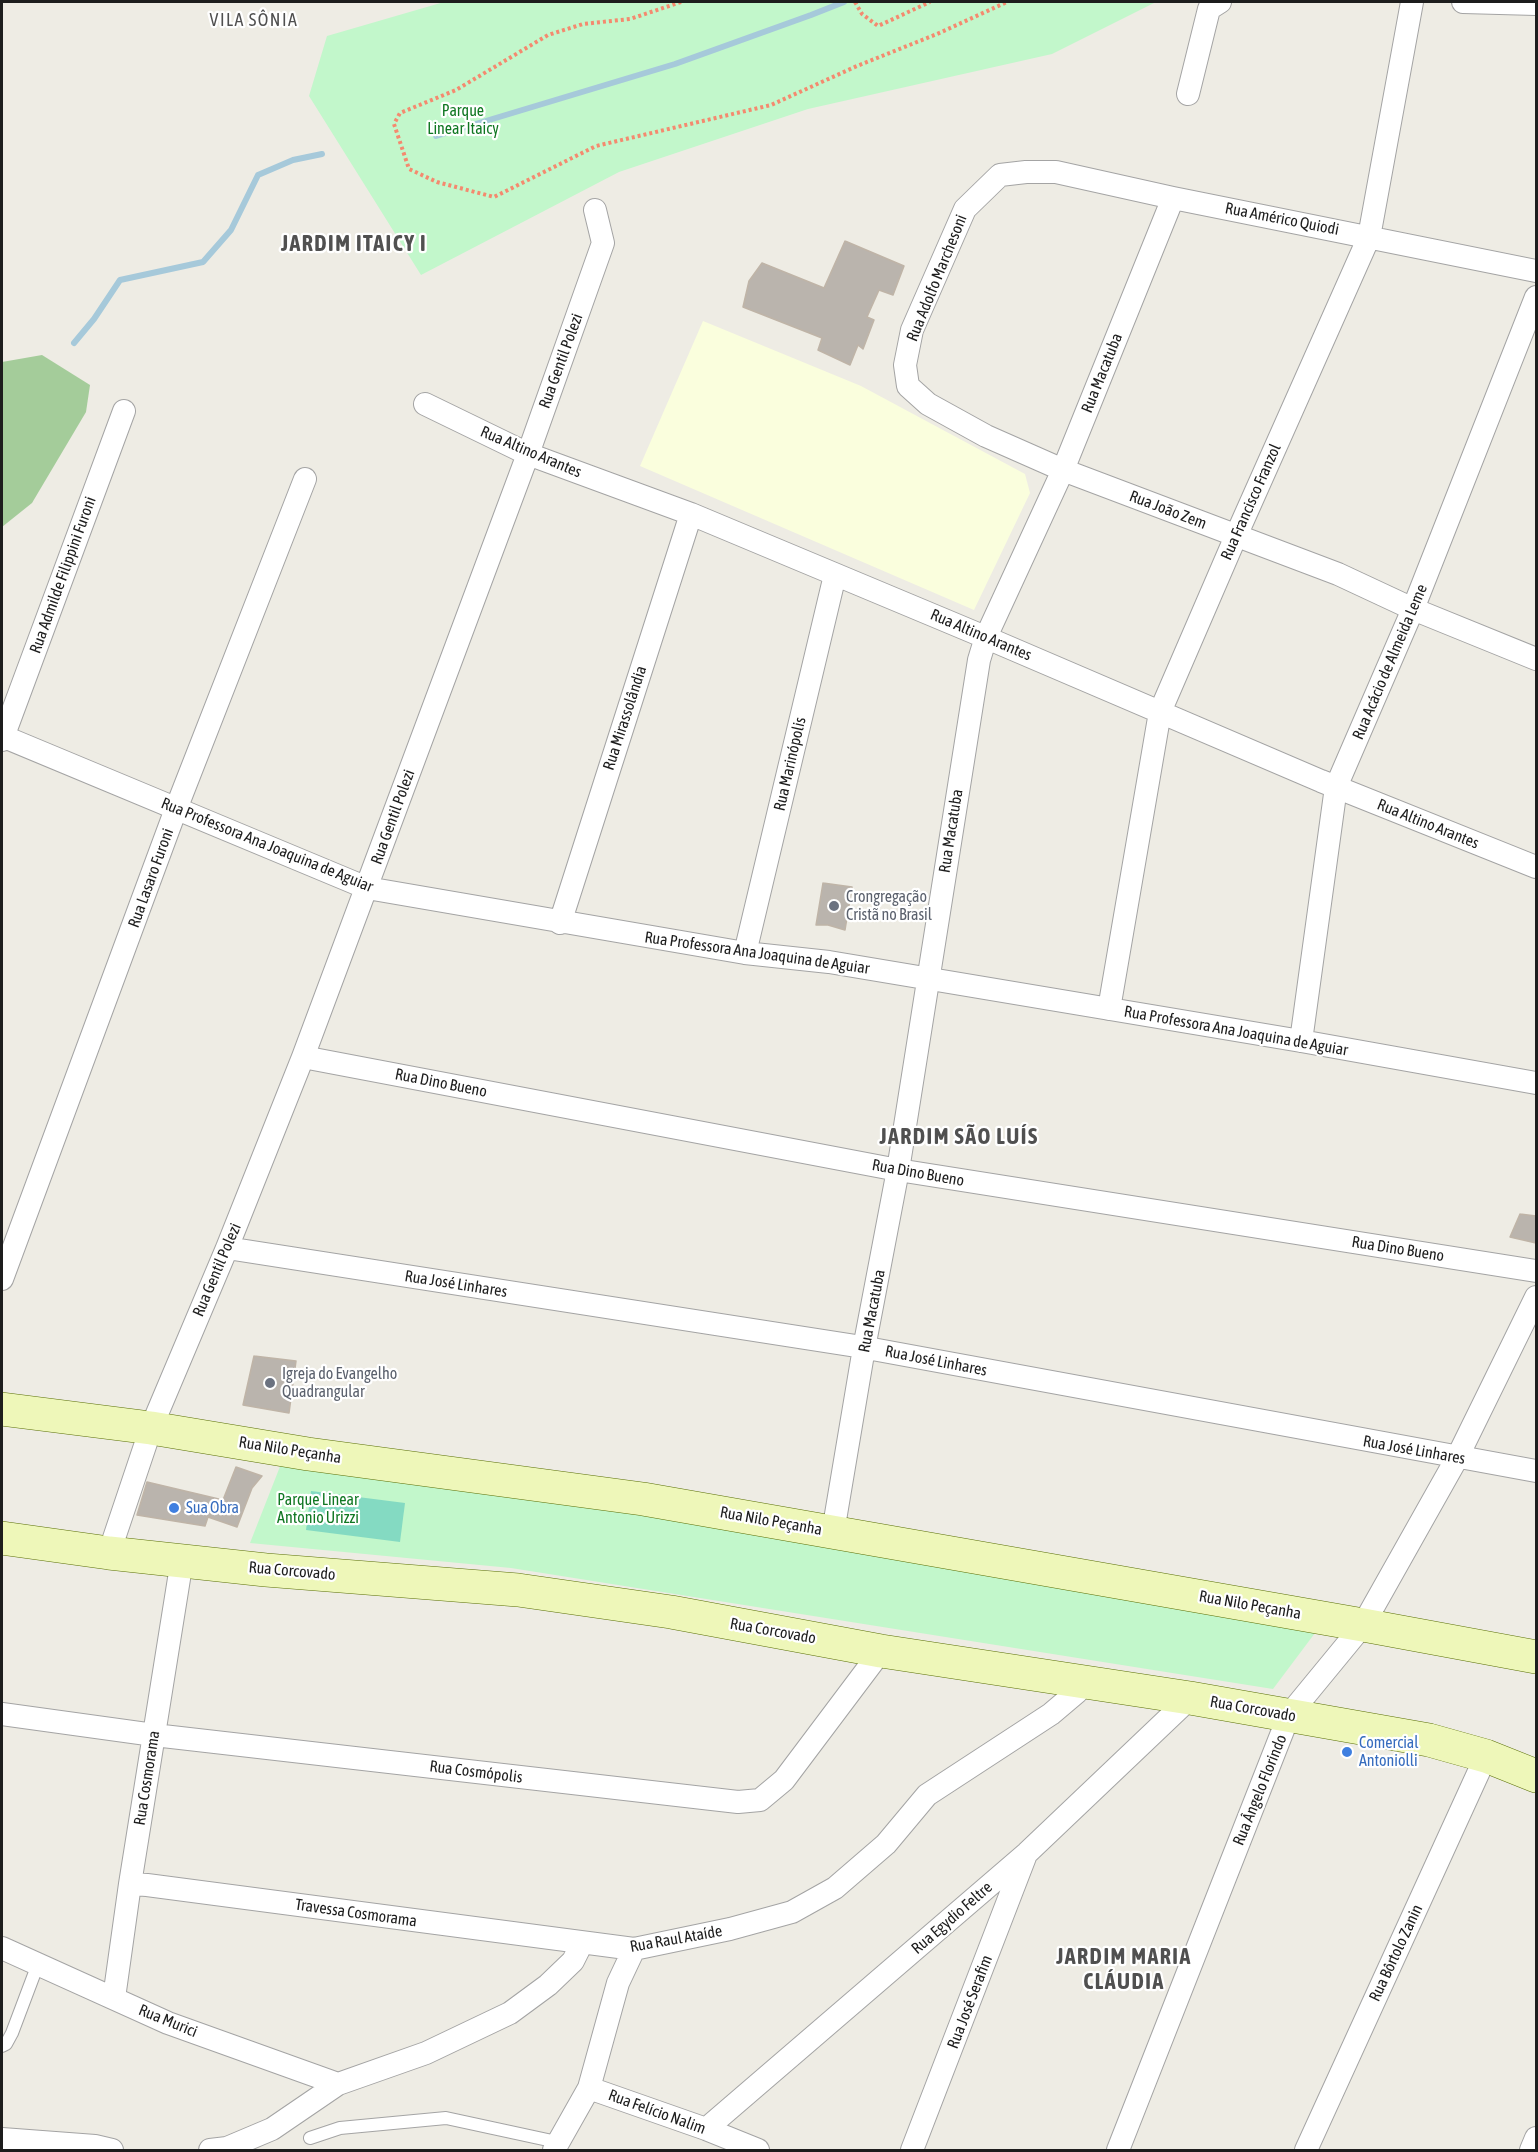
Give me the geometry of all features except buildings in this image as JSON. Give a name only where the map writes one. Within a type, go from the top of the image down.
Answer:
[{"type":"street","points":[[1188,94],[1209,9],[1220,2]]},
{"type":"street","name":"Rua Francisco Franzol","points":[[1109,1009],[1160,712],[1369,237],[1412,2]]},
{"type":"street","points":[[1463,2],[1536,4]]},
{"type":"street","name":"Rua Américo Quiodi","points":[[1026,172],[1056,172],[1173,198],[1536,271]]},
{"type":"street","name":"Rua Adolfo Marchesoni","points":[[908,386],[905,365],[912,330],[964,209],[1000,175],[1026,172]]},
{"type":"street","name":"Rua Macatuba","points":[[833,1532],[864,1348],[898,1170],[979,660],[986,637],[1063,470],[1173,198]]},
{"type":"street","name":"Rua Gentil Polezi","points":[[109,1553],[151,1428],[227,1248],[303,1057],[528,454],[603,243],[595,210]]},
{"type":"street","name":"Rua Acácio de Almeida Leme","points":[[1301,1041],[1336,787],[1413,609],[1536,297]]},
{"type":"street","name":"Rua João Zem","points":[[908,386],[928,404],[986,436],[1063,470],[1338,574],[1413,609],[1536,660]]},
{"type":"street","name":"Rua Altino Arantes","points":[[425,404],[528,454],[690,514],[986,637],[1336,787],[1536,867]]},
{"type":"street","name":"Rua Admilde Filippini Furoni","points":[[2,738],[124,411]]},
{"type":"street","name":"Rua Lasaro Furoni","points":[[2,1280],[176,809],[305,479]]},
{"type":"street","name":"Rua Mirassolândia","points":[[560,923],[690,514]]},
{"type":"street","name":"Rua Marinópolis","points":[[745,952],[835,575]]},
{"type":"street","name":"Rua Professora Ana Joaquina de Aguiar","points":[[2,738],[367,888],[560,923],[745,952],[829,962],[1536,1083]]},
{"type":"street","name":"Rua Dino Bueno","points":[[303,1057],[898,1170],[1536,1271]]},
{"type":"street","name":"Rua José Linhares","points":[[227,1248],[864,1348],[1536,1471]]},
{"type":"street","name":"Rua Ângelo Florindo","points":[[1118,2151],[1290,1715],[1363,1624],[1457,1458],[1536,1297]]},
{"type":"street","name":"Rua Nilo Peçanha","points":[[2,1409],[151,1428],[308,1454],[644,1499],[1363,1624],[1512,1651],[1536,1658]]},
{"type":"street","name":"Rua Corcovado","points":[[2,1538],[109,1553],[266,1570],[518,1590],[671,1612],[881,1651],[1190,1698],[1429,1740],[1486,1756],[1536,1776]]},
{"type":"street","name":"Rua Cosmorama","points":[[114,1998],[182,1560]]},
{"type":"street","name":"Rua Cosmópolis","points":[[2,1714],[154,1735],[738,1802],[760,1800],[791,1771],[881,1651]]},
{"type":"street","name":"Rua Raul Ataíde","points":[[582,1943],[634,1949],[730,1929],[792,1912],[835,1888],[886,1844],[927,1795],[1051,1714],[1077,1692],[1083,1682]]},
{"type":"street","name":"Rua Egydio Feltre","points":[[706,2129],[1027,1853],[1190,1698]]},
{"type":"street","name":"Rua Bôrtolo Zanin","points":[[1306,2151],[1486,1756]]},
{"type":"street","name":"Rua José Serafim","points":[[912,2151],[1027,1853]]},
{"type":"street","name":"Travessa Cosmorama","points":[[130,1884],[582,1943]]},
{"type":"street","points":[[210,2151],[227,2148],[272,2129],[338,2084],[426,2053],[510,2013],[548,1984],[573,1961],[582,1943]]},
{"type":"street","name":"Rua Murici","points":[[2,1948],[168,2023],[338,2084]]},
{"type":"street","points":[[556,2146],[589,2088],[618,1983],[634,1949]]},
{"type":"street","name":"Rua Felício Nalim","points":[[589,2088],[706,2129],[758,2151]]},
{"type":"street","points":[[1531,2151],[1536,2138]]},
{"type":"street","points":[[2,2139],[96,2146],[112,2151]]},
{"type":"lane","points":[[2,2046],[6,2044],[12,2033],[38,1964]]},
{"type":"lane","points":[[310,2138],[340,2128],[446,2118],[556,2146]]},
{"type":"path","points":[[681,2],[630,19],[583,24],[548,35],[456,90],[400,113],[394,124],[409,169],[437,182],[494,197],[596,146],[771,105],[1007,2]]},
{"type":"path","points":[[855,2],[869,21],[878,26],[930,2]]},
{"type":"shaded area","points":[[703,321],[861,386],[1025,474],[1030,493],[974,610],[640,466]]},
{"type":"green space","name":"Parque Linear Itaicy","points":[[444,2],[1156,2],[1052,54],[808,109],[619,172],[421,275],[309,96],[327,36]]},
{"type":"green space","points":[[42,355],[90,385],[86,412],[32,503],[2,527],[2,362]]},
{"type":"green space","name":"Parque Linear Antonio Urizzi","points":[[281,1464],[514,1493],[1315,1633],[1273,1689],[511,1568],[250,1543]]},
{"type":"green space","points":[[311,1491],[405,1503],[400,1542],[306,1530]]},
{"type":"waterway","points":[[436,136],[675,64],[844,2]]},
{"type":"waterway","points":[[74,343],[94,319],[120,280],[203,262],[231,230],[258,175],[293,160],[322,154]]},
{"type":"place","name":"Crongregação Cristã no Brasil","points":[[834,906]]},
{"type":"place","name":"Igreja do Evangelho Quadrangular","points":[[270,1383]]},
{"type":"place","name":"Sua Obra","points":[[174,1508]]},
{"type":"place","name":"Comercial Antoniolli","points":[[1347,1752]]},
{"type":"district","name":"VILA SÔNIA","points":[[254,20]]},
{"type":"district","name":"JARDIM ITAICY I","points":[[354,244]]},
{"type":"district","name":"JARDIM SÃO LUÍS","points":[[959,1137]]},
{"type":"district","name":"JARDIM MARIA CLÁUDIA","points":[[1124,1970]]}]
